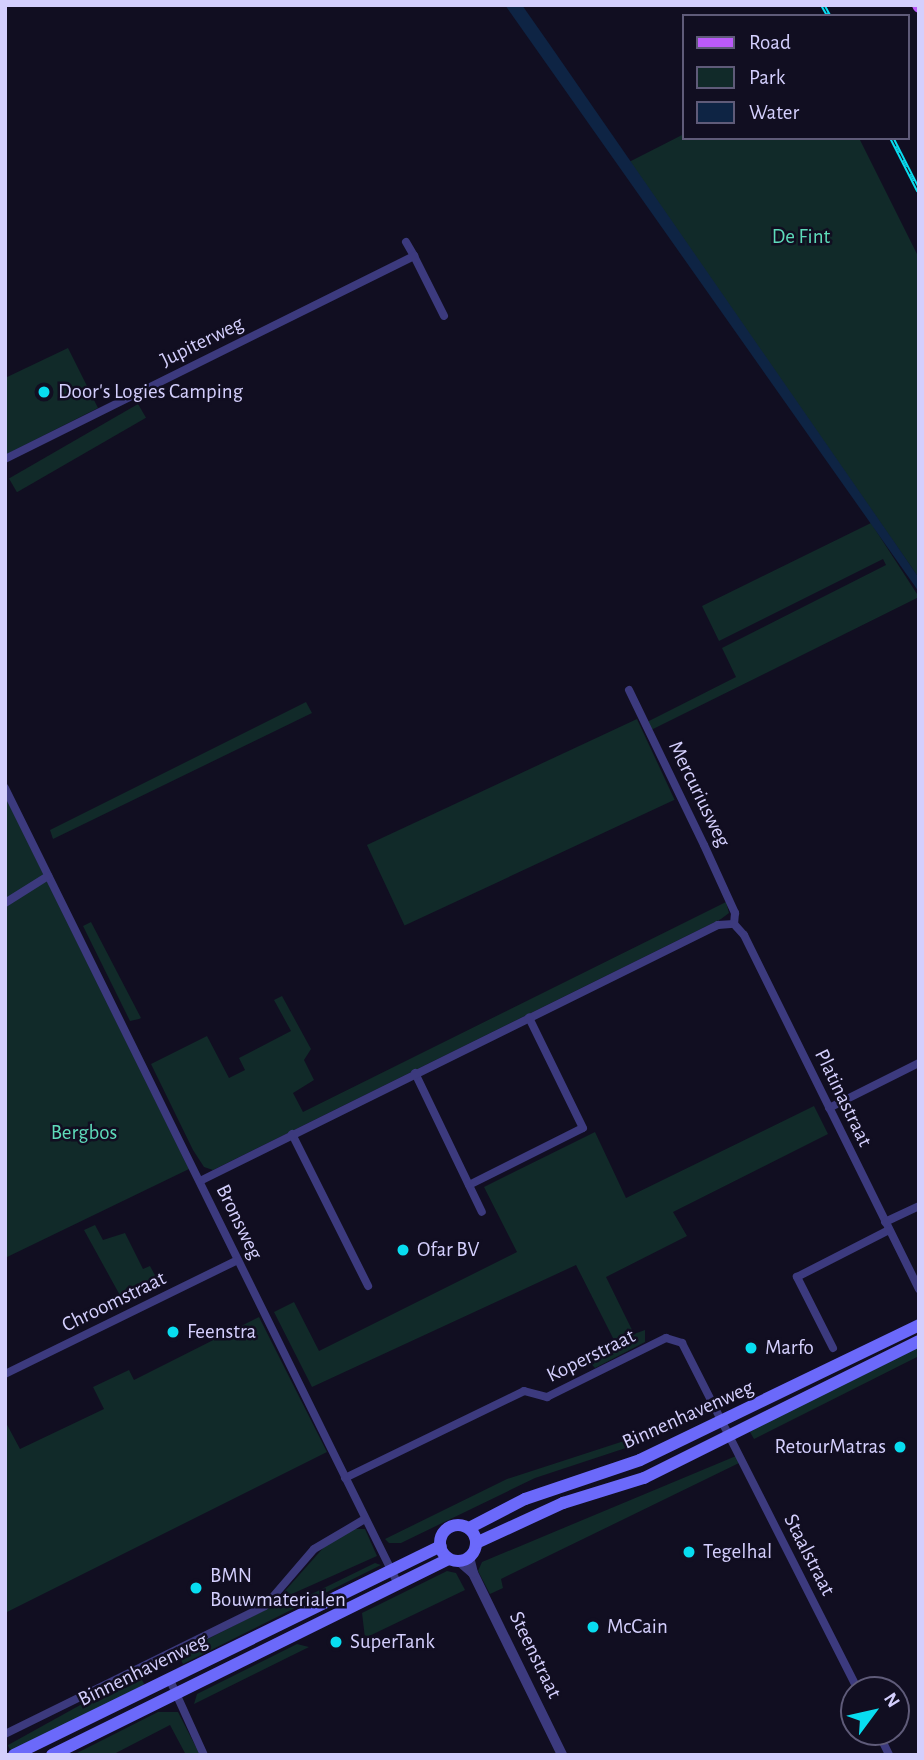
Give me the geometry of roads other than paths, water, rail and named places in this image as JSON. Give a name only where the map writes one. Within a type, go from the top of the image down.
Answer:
[{"type":"main road","name":"Binnenhavenweg","points":[[469,1528],[525,1499],[640,1460],[724,1422],[919,1325]]},
{"type":"main road","name":"Binnenhavenweg","points":[[476,1543],[564,1503],[644,1478],[919,1341]]},
{"type":"main road","points":[[449,1527],[469,1528],[476,1543],[459,1559],[440,1546],[442,1533],[449,1527]]},
{"type":"main road","name":"Binnenhavenweg","points":[[13,1755],[390,1568],[440,1546]]},
{"type":"main road","name":"Binnenhavenweg","points":[[52,1755],[398,1584],[459,1559]]},
{"type":"street","points":[[406,242],[444,316]]},
{"type":"street","name":"Jupiterweg","points":[[5,459],[414,256]]},
{"type":"street","name":"Mercuriusweg","points":[[629,690],[734,913],[734,924]]},
{"type":"street","name":"Bronsweg","points":[[5,788],[398,1584]]},
{"type":"street","points":[[5,903],[48,876]]},
{"type":"street","points":[[200,1181],[718,925],[734,924]]},
{"type":"street","name":"Platinastraat","points":[[734,924],[744,935],[919,1289]]},
{"type":"street","points":[[469,1185],[583,1128],[529,1018]]},
{"type":"street","points":[[829,1108],[919,1063]]},
{"type":"street","points":[[415,1073],[482,1212]]},
{"type":"street","points":[[292,1134],[368,1286]]},
{"type":"street","points":[[833,1348],[797,1277],[919,1206]]},
{"type":"street","name":"Chroomstraat","points":[[5,1374],[238,1260]]},
{"type":"street","name":"Koperstraat","points":[[345,1478],[524,1391],[547,1397],[666,1338],[682,1343],[730,1436]]},
{"type":"street","name":"Staalstraat","points":[[730,1436],[851,1676]]},
{"type":"street","name":"Binnenhavenweg","points":[[5,1734],[265,1606],[314,1549],[332,1535],[365,1519]]},
{"type":"street","name":"Steenstraat","points":[[459,1559],[473,1573],[562,1755]]},
{"type":"street","points":[[169,1678],[204,1755]]},
{"type":"water","points":[[505,5],[522,5],[919,578],[919,592]]},
{"type":"railway","points":[[823,5],[828,14]]},
{"type":"railway","points":[[893,140],[919,191]]},
{"type":"place","name":"Door's Logies Camping","points":[[44,392]]},
{"type":"place","name":"Ofar BV","points":[[403,1250]]},
{"type":"place","name":"Feenstra","points":[[173,1332]]},
{"type":"place","name":"Marfo","points":[[751,1348]]},
{"type":"place","name":"RetourMatras","points":[[900,1447]]},
{"type":"place","name":"Tegelhal","points":[[689,1552]]},
{"type":"place","name":"BMN Bouwmaterialen","points":[[196,1588]]},
{"type":"place","name":"McCain","points":[[593,1627]]},
{"type":"place","name":"SuperTank","points":[[336,1642]]},
{"type":"park label","name":"De Fint","points":[[801,237]]},
{"type":"park label","name":"Bergbos","points":[[84,1133]]}]
